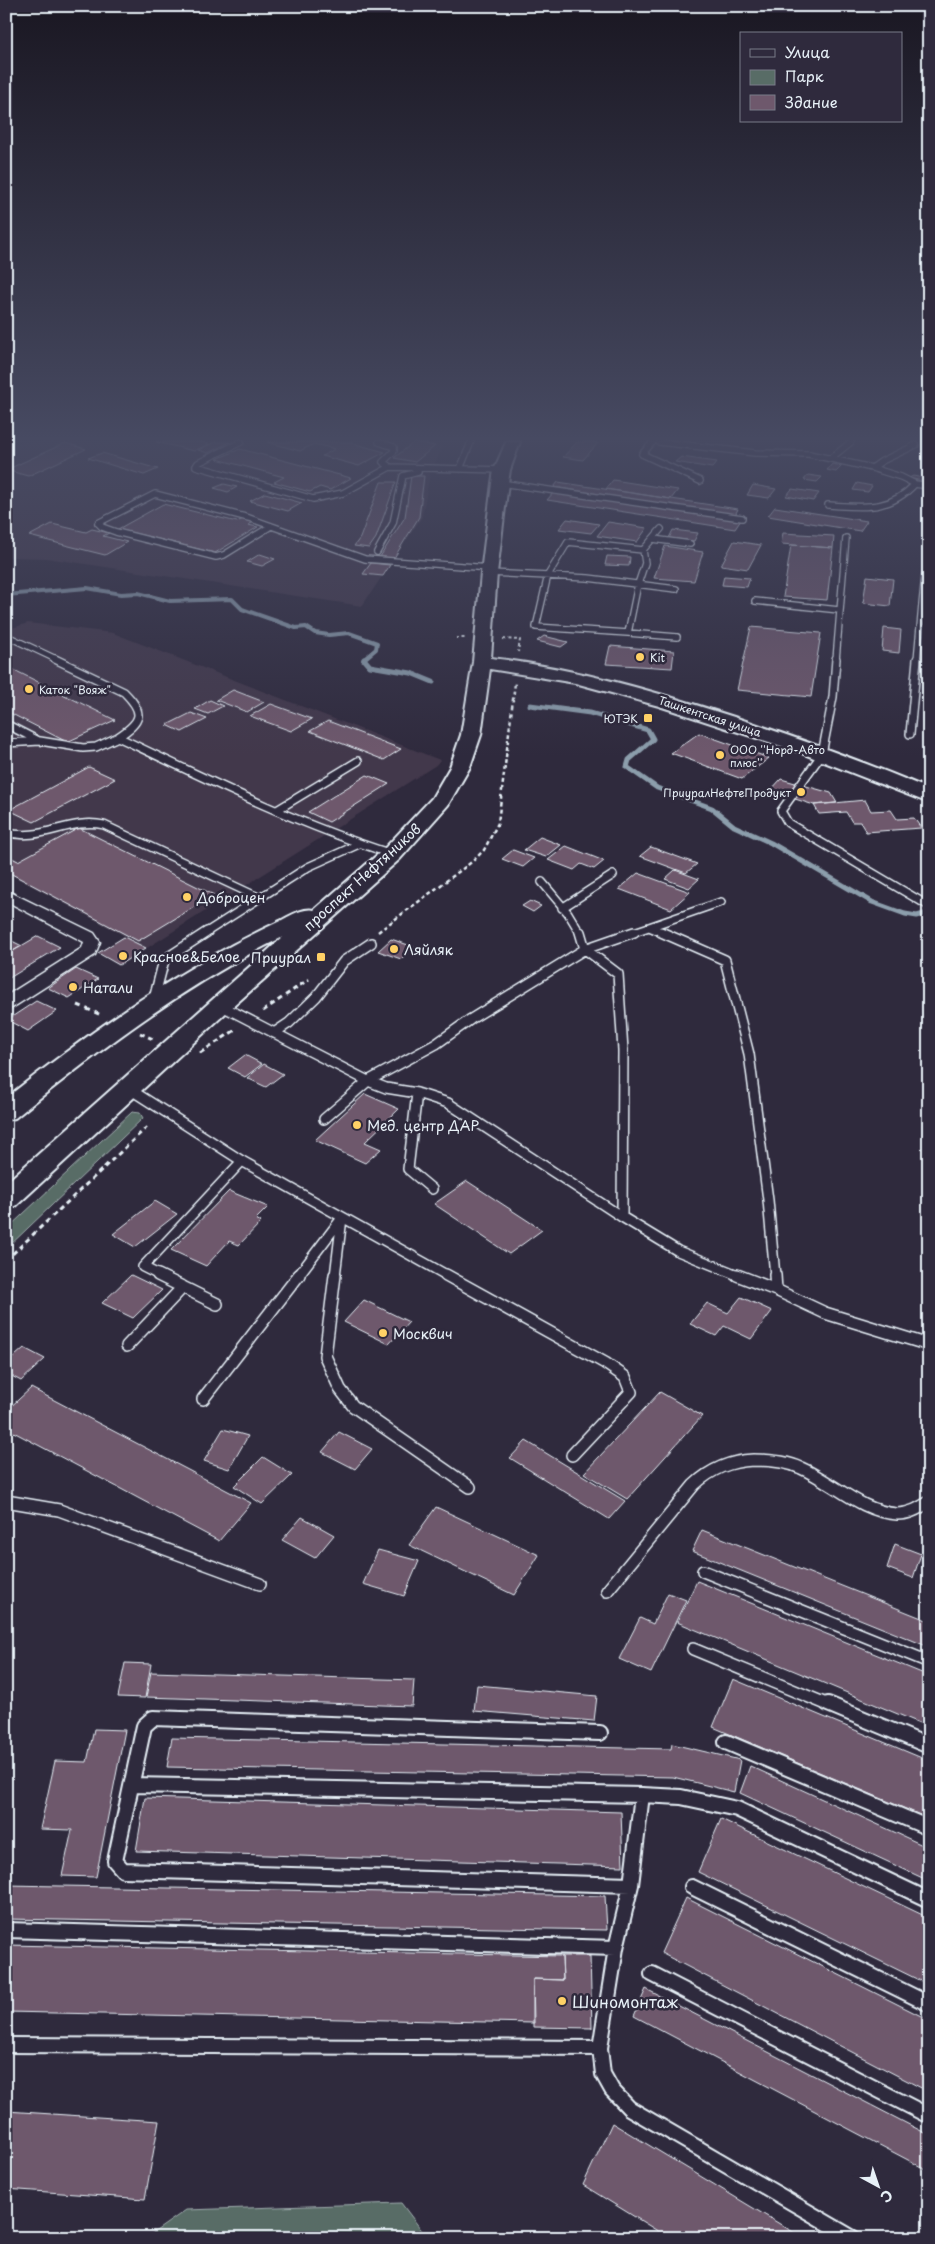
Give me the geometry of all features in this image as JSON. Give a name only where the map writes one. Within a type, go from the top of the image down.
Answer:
[{"type":"main road","name":"проспект Нефтяников","points":[[6,1199],[223,1002],[392,854],[428,816],[454,780],[466,753],[471,735],[482,662],[492,547]]},
{"type":"main road","name":"Ташкентская улица","points":[[482,662],[541,669],[619,688],[693,710],[822,754],[929,797]]},
{"type":"main road","points":[[6,1112],[62,1066],[178,986],[270,933],[331,906]]},
{"type":"main road","points":[[178,986],[196,982],[211,984],[220,990],[223,1002]]},
{"type":"street","points":[[6,895],[88,936],[92,942],[89,951],[6,1004]]},
{"type":"lane","points":[[175,547],[216,557],[224,555],[237,547]]},
{"type":"lane","points":[[330,547],[365,559],[548,575],[676,589]]},
{"type":"lane","points":[[377,552],[380,547]]},
{"type":"lane","points":[[565,547],[548,575],[536,627],[677,637]]},
{"type":"lane","points":[[612,547],[643,550]]},
{"type":"lane","points":[[643,550],[646,547]]},
{"type":"lane","points":[[845,547],[833,697],[822,754],[781,811],[788,822],[929,906]]},
{"type":"lane","points":[[628,634],[638,584],[645,563],[643,550]]},
{"type":"lane","points":[[910,734],[925,605],[925,575]]},
{"type":"lane","points":[[755,601],[839,610]]},
{"type":"lane","points":[[6,743],[40,741],[83,748],[96,747],[118,738],[131,729],[140,715],[137,705],[124,692],[8,636]]},
{"type":"lane","points":[[6,724],[40,741]]},
{"type":"lane","points":[[118,738],[277,810],[359,844],[392,854]]},
{"type":"lane","points":[[277,810],[358,761]]},
{"type":"lane","points":[[6,832],[15,836],[30,836],[80,823],[90,822],[104,825],[260,898]]},
{"type":"lane","points":[[154,1002],[164,960],[308,867],[359,844]]},
{"type":"lane","points":[[562,908],[613,875]]},
{"type":"lane","points":[[542,882],[583,936],[585,949],[618,974],[623,1050],[622,1217]]},
{"type":"lane","points":[[324,1119],[368,1081],[436,1044],[470,1019],[585,949],[721,902]]},
{"type":"lane","points":[[649,927],[725,960],[749,1054],[768,1200],[776,1290]]},
{"type":"lane","points":[[274,1033],[288,1023],[316,997],[344,961],[371,943]]},
{"type":"lane","points":[[223,1002],[274,1033],[368,1081],[386,1088],[417,1093],[448,1104],[622,1217],[678,1251],[776,1290],[825,1313],[929,1345]]},
{"type":"lane","points":[[384,1072],[386,1088]]},
{"type":"lane","points":[[128,1088],[242,1161],[605,1363],[625,1377],[630,1392],[572,1454]]},
{"type":"lane","points":[[417,1093],[408,1169],[432,1189]]},
{"type":"lane","points":[[217,1304],[143,1267],[242,1161]]},
{"type":"lane","points":[[203,1399],[342,1218]]},
{"type":"lane","points":[[342,1218],[325,1356],[340,1389],[353,1406],[470,1487]]},
{"type":"lane","points":[[127,1346],[183,1287]]},
{"type":"lane","points":[[607,1591],[700,1480],[719,1467],[728,1464],[765,1460],[801,1468],[852,1498],[892,1514],[911,1512],[929,1502]]},
{"type":"lane","points":[[6,1501],[59,1510],[260,1584]]},
{"type":"lane","points":[[703,1571],[929,1662]]},
{"type":"lane","points":[[692,1649],[929,1746]]},
{"type":"lane","points":[[600,1733],[152,1718],[144,1726],[115,1861],[124,1870],[631,1885]]},
{"type":"lane","points":[[726,1742],[929,1828]]},
{"type":"lane","points":[[132,1785],[681,1797],[737,1809],[929,1900]]},
{"type":"lane","points":[[642,1795],[631,1885],[616,1948],[600,2048],[603,2074],[612,2090],[629,2108],[853,2238]]},
{"type":"lane","points":[[692,1887],[929,2004]]},
{"type":"lane","points":[[6,1930],[616,1948]]},
{"type":"lane","points":[[652,1974],[929,2116]]},
{"type":"lane","points":[[6,2045],[600,2048]]},
{"type":"path","points":[[6,1260],[147,1127]]},
{"type":"shaded area","points":[[6,547],[402,547],[362,606],[46,558],[6,557]]},
{"type":"shaded area","points":[[28,623],[113,633],[440,760],[436,765],[147,948],[6,872],[6,630]]},
{"type":"green space","points":[[132,1112],[140,1113],[143,1118],[6,1249],[6,1230]]},
{"type":"green space","points":[[401,2203],[423,2232],[422,2238],[146,2238],[186,2210]]},
{"type":"building","points":[[72,547],[119,547],[105,555]]},
{"type":"building","points":[[190,547],[225,547],[215,553]]},
{"type":"building","points":[[386,547],[401,547],[394,558],[380,557]]},
{"type":"building","points":[[665,547],[703,552],[694,581],[654,578]]},
{"type":"building","points":[[731,547],[760,547],[748,569],[721,565]]},
{"type":"building","points":[[791,547],[833,548],[827,600],[783,597]]},
{"type":"building","points":[[260,554],[275,559],[262,566],[247,562]]},
{"type":"building","points":[[607,556],[630,557],[629,566],[605,565]]},
{"type":"building","points":[[371,563],[390,565],[383,576],[363,574]]},
{"type":"building","points":[[724,576],[750,578],[747,587],[722,585]]},
{"type":"building","points":[[867,576],[893,579],[890,606],[863,603]]},
{"type":"building","points":[[751,627],[821,633],[811,697],[737,690]]},
{"type":"building","points":[[884,628],[901,630],[899,653],[882,651]]},
{"type":"building","points":[[544,636],[568,642],[561,647],[537,641]]},
{"type":"building","name":"Kit","points":[[610,646],[674,651],[672,668],[606,664]]},
{"type":"building","name":"Каток \"Вояж\"","points":[[6,666],[115,720],[67,742],[6,711]]},
{"type":"building","points":[[233,690],[264,702],[247,712],[216,700]]},
{"type":"building","points":[[210,700],[223,706],[208,714],[195,709]]},
{"type":"building","points":[[271,704],[312,719],[291,731],[250,716]]},
{"type":"building","points":[[191,713],[207,719],[182,732],[167,725]]},
{"type":"building","points":[[328,721],[401,749],[384,760],[310,731]]},
{"type":"building","name":"ООО ''Норд-Авто плюс''","points":[[699,733],[769,758],[742,779],[671,753]]},
{"type":"building","points":[[89,767],[115,779],[34,822],[9,810]]},
{"type":"building","points":[[367,775],[389,784],[329,822],[308,812]]},
{"type":"building","name":"ПриуралНефтеПродукт","points":[[781,779],[831,793],[837,803],[814,805],[770,791]]},
{"type":"building","points":[[865,800],[871,811],[891,810],[897,819],[914,818],[921,828],[866,832],[860,822],[852,822],[846,812],[819,814],[814,805]]},
{"type":"building","points":[[79,828],[214,895],[138,941],[6,871],[6,855],[18,861]]},
{"type":"building","points":[[540,837],[561,845],[546,857],[524,850]]},
{"type":"building","points":[[566,846],[604,861],[594,869],[581,864],[574,870],[548,860]]},
{"type":"building","points":[[651,847],[697,864],[686,873],[640,856]]},
{"type":"building","points":[[513,850],[534,858],[523,867],[502,859]]},
{"type":"building","points":[[675,870],[699,879],[689,888],[665,879]]},
{"type":"building","points":[[638,873],[690,892],[671,909],[619,889]]},
{"type":"building","points":[[530,901],[541,906],[533,912],[522,906]]},
{"type":"building","points":[[38,936],[60,947],[6,980],[6,955]]},
{"type":"building","points":[[124,937],[146,948],[119,965],[98,953]]},
{"type":"building","points":[[6,938],[22,946],[6,955]]},
{"type":"building","points":[[391,939],[414,947],[401,959],[378,951]]},
{"type":"building","points":[[76,969],[98,979],[69,998],[48,988]]},
{"type":"building","points":[[36,1001],[57,1011],[28,1031],[7,1020]]},
{"type":"building","points":[[245,1055],[262,1064],[245,1077],[228,1068]]},
{"type":"building","points":[[264,1064],[283,1074],[266,1087],[247,1078]]},
{"type":"building","name":"Мед. центр ДАР","points":[[365,1094],[399,1109],[365,1142],[381,1149],[365,1163],[315,1140]]},
{"type":"building","points":[[467,1181],[542,1230],[509,1254],[434,1204]]},
{"type":"building","points":[[229,1191],[268,1207],[256,1219],[261,1222],[239,1245],[229,1241],[206,1266],[171,1250]]},
{"type":"building","points":[[155,1201],[177,1214],[135,1247],[113,1234]]},
{"type":"building","points":[[131,1275],[162,1290],[133,1318],[102,1303]]},
{"type":"building","points":[[741,1297],[772,1311],[751,1339],[724,1326],[716,1336],[690,1324],[707,1303],[728,1313]]},
{"type":"building","name":"Москвич","points":[[364,1300],[409,1322],[389,1344],[344,1322]]},
{"type":"building","points":[[24,1348],[45,1359],[21,1381],[6,1373],[6,1364]]},
{"type":"building","points":[[31,1388],[251,1503],[219,1541],[6,1428],[6,1411]]},
{"type":"building","points":[[660,1392],[702,1416],[627,1499],[584,1473]]},
{"type":"building","points":[[223,1429],[248,1436],[229,1469],[204,1461]]},
{"type":"building","points":[[339,1432],[372,1449],[355,1469],[322,1452]]},
{"type":"building","points":[[526,1441],[625,1501],[609,1519],[510,1458]]},
{"type":"building","points":[[263,1457],[292,1475],[262,1504],[234,1486]]},
{"type":"building","points":[[436,1507],[539,1555],[514,1595],[409,1545]]},
{"type":"building","points":[[302,1517],[334,1535],[315,1558],[282,1540]]},
{"type":"building","points":[[702,1530],[929,1621],[929,1647],[692,1551]]},
{"type":"building","points":[[895,1544],[921,1554],[913,1578],[887,1568]]},
{"type":"building","points":[[378,1550],[419,1561],[404,1596],[363,1584]]},
{"type":"building","points":[[697,1581],[929,1676],[929,1727],[677,1622]]},
{"type":"building","points":[[668,1593],[686,1600],[651,1673],[619,1659],[640,1618],[653,1624]]},
{"type":"building","points":[[125,1663],[151,1664],[145,1698],[118,1697]]},
{"type":"building","points":[[151,1672],[414,1680],[412,1706],[146,1697]]},
{"type":"building","points":[[733,1679],[929,1761],[929,1819],[713,1727]]},
{"type":"building","points":[[477,1685],[597,1696],[594,1721],[474,1711]]},
{"type":"building","points":[[94,1729],[125,1730],[96,1877],[62,1876],[72,1830],[40,1829],[55,1761],[87,1762]]},
{"type":"building","points":[[172,1738],[671,1749],[672,1744],[740,1760],[734,1792],[673,1777],[167,1767]]},
{"type":"building","points":[[750,1766],[929,1848],[929,1881],[740,1793]]},
{"type":"building","points":[[145,1798],[621,1812],[623,1866],[136,1851]]},
{"type":"building","points":[[721,1819],[929,1918],[929,1985],[698,1872]]},
{"type":"building","points":[[6,1885],[605,1896],[607,1930],[6,1919]]},
{"type":"building","points":[[686,1898],[929,2020],[929,2092],[661,1953]]},
{"type":"building","points":[[6,1945],[562,1956],[563,1980],[533,1979],[534,2023],[6,2012]]},
{"type":"building","name":"Шиномонтаж","points":[[562,1956],[590,1956],[592,2028],[533,2027],[533,1979],[563,1980]]},
{"type":"building","points":[[646,1989],[929,2135],[929,2171],[634,2016]]},
{"type":"building","points":[[6,2111],[159,2121],[145,2199],[6,2189]]},
{"type":"building","points":[[612,2123],[803,2238],[669,2238],[583,2185]]},
{"type":"waterway","points":[[6,595],[87,588],[121,594],[138,593],[170,601],[232,599],[242,609],[296,628],[306,627],[315,633],[329,635],[349,633],[377,643],[376,649],[364,659]]},
{"type":"waterway","points":[[364,659],[370,666],[411,673],[433,682]]},
{"type":"waterway","points":[[530,705],[590,713],[648,730],[653,739],[629,760],[627,767],[657,788],[712,808],[734,826],[771,843],[872,902],[905,914],[917,916],[924,914]]},
{"type":"place","name":"Kit","points":[[640,657]]},
{"type":"place","name":"Каток \"Вояж\"","points":[[29,689]]},
{"type":"place","name":"ЮТЭК","points":[[648,718]]},
{"type":"place","name":"ООО ''Норд-Авто плюс''","points":[[720,755]]},
{"type":"place","name":"ПриуралНефтеПродукт","points":[[801,792]]},
{"type":"place","name":"Доброцен","points":[[187,897]]},
{"type":"place","name":"Ляйляк","points":[[394,949]]},
{"type":"place","name":"Красное&Белое","points":[[123,956]]},
{"type":"place","name":"Приурал","points":[[321,957]]},
{"type":"place","name":"Натали","points":[[73,987]]},
{"type":"place","name":"Мед. центр ДАР","points":[[357,1125]]},
{"type":"place","name":"Москвич","points":[[383,1333]]},
{"type":"place","name":"Шиномонтаж","points":[[562,2001]]}]
